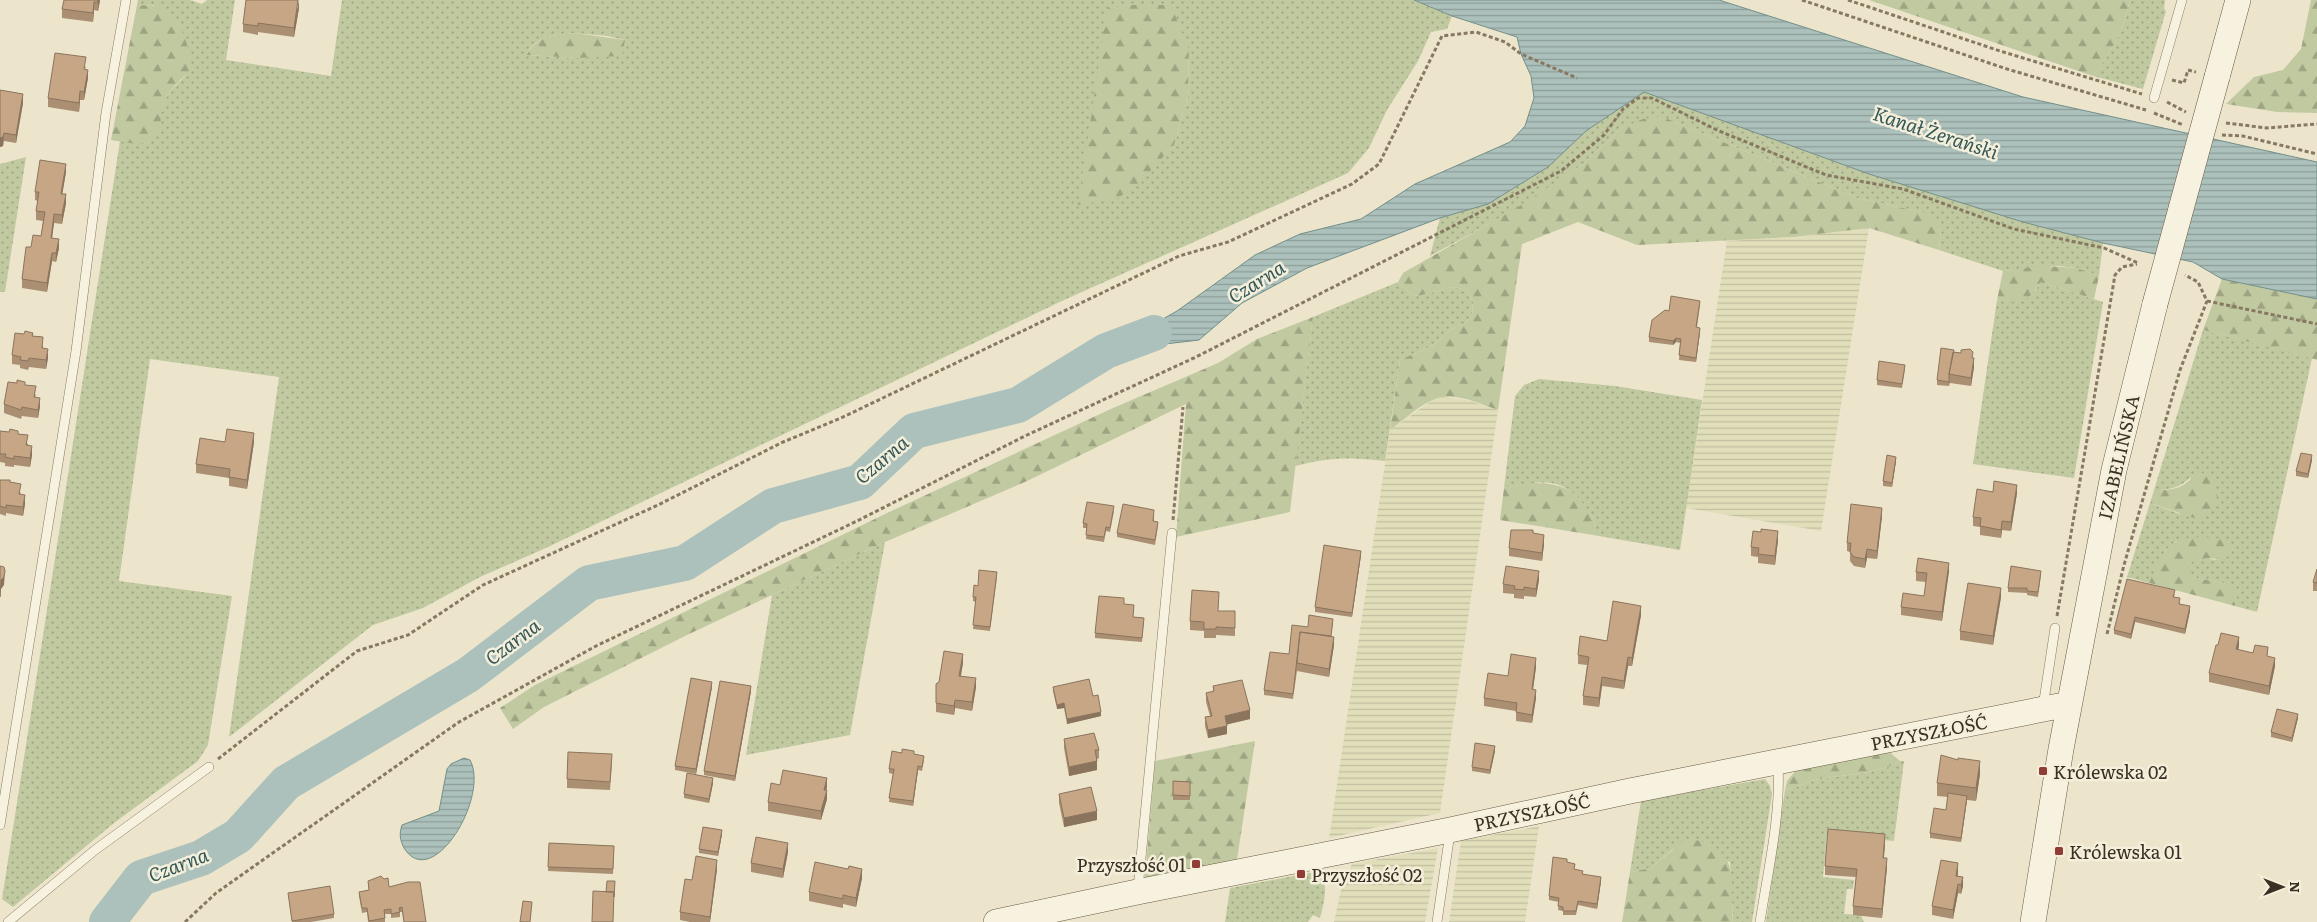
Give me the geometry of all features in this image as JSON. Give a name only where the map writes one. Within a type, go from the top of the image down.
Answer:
[{"type":"street","name":"IZABELIŃSKA","points":[[2033,922],[2069,704],[2114,470],[2155,304],[2207,75],[2238,0]]},
{"type":"street","name":"PRZYSZŁOŚĆ","points":[[996,922],[1778,761],[2069,704]]},
{"type":"lane","points":[[0,825],[76,351],[106,113],[126,0]]},
{"type":"lane","points":[[2154,98],[2182,0]]},
{"type":"lane","points":[[1137,892],[1172,533]]},
{"type":"lane","points":[[2042,710],[2055,628]]},
{"type":"lane","points":[[1760,922],[1780,787],[1778,761]]},
{"type":"lane","points":[[8,922],[95,850],[209,767]]},
{"type":"lane","points":[[1437,922],[1450,830]]},
{"type":"path","points":[[1802,0],[2007,69],[2142,108],[2184,126]]},
{"type":"path","points":[[1848,0],[2000,51],[2154,98],[2193,115]]},
{"type":"path","points":[[209,767],[357,652],[408,635],[483,585],[658,505],[783,442],[841,418],[1179,256],[1228,242],[1352,184],[1379,164],[1442,36],[1476,32],[1506,42],[1521,54],[1577,78]]},
{"type":"path","points":[[2174,75],[2172,80],[2184,83],[2188,70],[2207,75]]},
{"type":"path","points":[[185,922],[216,893],[459,722],[596,646],[857,521],[1027,435],[1196,357],[1561,172],[1604,135],[1623,109],[1638,98],[1652,98],[1717,130],[1826,175],[1903,189],[2014,229],[2104,248],[2138,263]]},
{"type":"path","points":[[2220,122],[2267,128],[2317,124]]},
{"type":"path","points":[[2216,135],[2243,136],[2317,154]]},
{"type":"path","points":[[2207,301],[2317,324]]},
{"type":"path","points":[[1172,533],[1183,407]]},
{"type":"shaded area","points":[[1869,228],[1821,531],[1686,508],[1727,241],[1793,237]]},
{"type":"shaded area","points":[[1443,397],[1467,400],[1498,410],[1440,813],[1329,838],[1390,430],[1434,399]]},
{"type":"shaded area","points":[[1539,826],[1525,922],[1449,922],[1461,841]]},
{"type":"shaded area","points":[[1438,848],[1425,922],[1334,922],[1341,890],[1352,864]]},
{"type":"green space","points":[[138,0],[190,0],[202,4],[207,0],[235,0],[226,60],[331,76],[342,0],[1413,0],[1452,16],[1447,29],[1431,32],[1418,61],[1387,110],[1369,148],[1348,173],[1064,300],[548,547],[480,577],[423,608],[373,625],[229,737],[279,377],[150,359],[119,581],[232,596],[208,745],[198,761],[114,823],[13,907],[2,899],[120,141],[143,143],[150,141],[154,137],[165,100],[185,76],[188,48],[176,21],[154,5],[137,5]],"holes":[[[575,33],[625,40],[577,58],[526,55],[535,43],[547,37]],[[1189,50],[1188,97],[1174,145],[1160,159]]]},
{"type":"green space","points":[[1869,0],[2130,0],[2124,22],[2116,40],[2107,57],[2093,76]]},
{"type":"green space","points":[[2130,0],[2165,0],[2164,9],[2166,11],[2143,89],[2093,76],[2107,57],[2116,40],[2124,22]]},
{"type":"green space","points":[[2311,0],[2317,0],[2317,113],[2277,112],[2226,104],[2254,77],[2283,70],[2301,49]]},
{"type":"green space","points":[[137,5],[161,7],[174,17],[187,42],[191,68],[166,97],[156,136],[145,143],[111,140]]},
{"type":"green space","points":[[1133,5],[1171,5],[1189,50],[1188,97],[1174,145],[1139,183],[1118,198],[1078,205],[1107,8]]},
{"type":"green space","points":[[575,33],[625,40],[622,56],[577,58],[526,55],[536,43],[547,37]]},
{"type":"green space","points":[[1644,92],[1869,174],[2023,222],[2103,243],[2099,276],[2077,268],[2058,266],[2003,271],[1939,250],[1941,229],[1922,212],[1857,198],[1668,119],[1623,127],[1582,165],[1518,208],[1430,256],[1440,218],[1488,204],[1548,167],[1586,131]]},
{"type":"green space","points":[[1656,117],[1668,119],[1857,198],[1922,212],[1937,218],[1941,229],[1939,250],[1869,228],[1793,237],[1637,245],[1578,222],[1522,244],[1498,410],[1459,397],[1442,397],[1423,405],[1390,430],[1400,360],[1434,345],[1450,330],[1464,324],[1472,316],[1473,302],[1467,290],[1453,287],[1418,296],[1410,293],[1398,282],[1403,273],[1518,207],[1582,165],[1623,127],[1643,119]]},
{"type":"green space","points":[[26,157],[5,292],[0,292],[0,164]]},
{"type":"green space","points":[[2044,266],[2077,268],[2099,276],[2094,299],[2041,282],[2023,301],[1997,300],[2003,271]]},
{"type":"green space","points":[[2222,279],[2317,299],[2317,360],[2203,330]]},
{"type":"green space","points":[[1398,282],[1410,293],[1418,296],[1453,287],[1467,290],[1473,302],[1472,316],[1464,324],[1450,330],[1434,345],[1400,360],[1385,461],[1340,459],[1295,466],[1313,317]]},
{"type":"green space","points":[[2041,282],[2103,302],[2074,478],[1973,464],[1997,300],[2012,302],[2028,298]]},
{"type":"green space","points":[[1313,317],[1290,512],[1176,537],[1186,404],[1025,482],[885,542],[687,635],[544,707],[513,729],[500,708],[535,685],[885,514],[1113,408],[1218,363],[1257,339]]},
{"type":"green space","points":[[2203,330],[2312,358],[2257,612],[2235,606],[2237,598],[2224,583],[2190,577],[2187,571],[2188,564],[2199,558],[2218,560],[2176,541],[2165,551],[2149,583],[2127,577],[2150,503],[2180,514],[2191,477],[2183,484],[2174,488],[2154,490]]},
{"type":"green space","points":[[1539,379],[1615,386],[1702,400],[1680,550],[1593,535],[1595,521],[1585,507],[1576,496],[1567,489],[1557,485],[1535,483],[1504,488],[1515,396],[1524,385]]},
{"type":"green space","points":[[2200,472],[2214,482],[2217,495],[2211,509],[2197,519],[2150,503],[2154,490],[2180,487]]},
{"type":"green space","points":[[1528,483],[1552,484],[1575,495],[1595,521],[1593,535],[1500,520],[1504,488]]},
{"type":"green space","points":[[2185,538],[2217,538],[2230,543],[2233,549],[2230,556],[2200,559],[2189,564],[2188,571],[2191,577],[2224,583],[2234,588],[2237,598],[2235,606],[2149,583],[2166,550],[2171,545]]},
{"type":"green space","points":[[885,542],[850,735],[746,755],[772,595]]},
{"type":"green space","points":[[1255,741],[1237,860],[1145,878],[1155,761]]},
{"type":"green space","points":[[1887,750],[1900,761],[1892,766],[1881,769],[1811,781],[1785,790],[1787,781],[1797,769]]},
{"type":"green space","points":[[1900,761],[1904,761],[1894,841],[1827,835],[1823,877],[1854,880],[1853,889],[1847,889],[1844,914],[1861,915],[1864,922],[1766,922],[1785,790],[1811,781],[1881,769],[1892,766]]},
{"type":"green space","points":[[1765,779],[1770,786],[1772,794],[1752,922],[1733,922],[1730,862],[1673,849],[1651,868],[1630,872],[1641,801]]},
{"type":"green space","points":[[1696,840],[1711,845],[1721,852],[1727,861],[1731,871],[1733,922],[1622,922],[1630,872],[1651,868],[1682,842]]},
{"type":"green space","points":[[1320,871],[1325,889],[1320,918],[1313,915],[1308,922],[1225,922],[1230,888]]},
{"type":"water","name":"Kanał Żerański","points":[[1414,0],[1719,0],[2023,97],[2317,162],[2317,299],[2222,279],[2193,262],[2103,243],[2023,222],[1869,174],[1644,92],[1586,131],[1548,167],[1488,204],[1440,218],[1307,268],[1242,303],[1199,340],[1106,351],[1177,311],[1255,255],[1300,234],[1361,219],[1415,184],[1510,142],[1525,126],[1534,98],[1531,76],[1521,54],[1517,37],[1452,16]]},
{"type":"water","points":[[464,758],[470,760],[474,776],[472,796],[465,816],[455,835],[442,850],[429,858],[416,859],[404,848],[400,834],[402,825],[439,811],[447,769],[451,764]]},
{"type":"building","points":[[64,0],[98,0],[98,2],[94,2],[93,13],[62,9]]},
{"type":"building","points":[[246,0],[298,0],[294,28],[258,23],[258,26],[243,24]]},
{"type":"building","points":[[55,53],[86,57],[84,69],[88,70],[84,92],[80,91],[79,103],[48,98]]},
{"type":"building","points":[[0,90],[23,94],[16,135],[4,133],[3,137],[0,138]]},
{"type":"building","points":[[40,160],[66,164],[61,194],[66,194],[62,215],[54,214],[51,238],[59,239],[56,253],[52,253],[47,283],[22,279],[26,247],[31,247],[33,235],[41,236],[45,212],[36,211],[39,192],[35,192]]},
{"type":"building","points":[[1671,296],[1700,301],[1696,327],[1700,328],[1696,358],[1679,355],[1681,339],[1676,338],[1673,341],[1649,337],[1652,320],[1665,310],[1669,311]]},
{"type":"building","points":[[25,331],[33,333],[32,336],[43,337],[42,348],[48,349],[46,360],[29,358],[28,361],[20,360],[21,357],[12,355],[15,333],[24,334]]},
{"type":"building","points":[[1941,348],[1954,350],[1949,382],[1937,380]]},
{"type":"building","points":[[1970,349],[1973,352],[1972,358],[1974,358],[1971,378],[1949,374],[1953,352],[1961,353],[1961,350]]},
{"type":"building","points":[[1879,361],[1905,365],[1902,384],[1877,380]]},
{"type":"building","points":[[17,380],[25,382],[25,385],[36,386],[34,397],[40,398],[38,410],[22,407],[21,410],[4,404],[8,382],[17,383]]},
{"type":"building","points":[[10,429],[18,431],[18,434],[28,435],[26,445],[32,446],[30,458],[14,456],[14,459],[5,457],[6,454],[0,454],[0,431],[9,432]]},
{"type":"building","points":[[227,429],[254,433],[247,480],[229,477],[230,469],[196,464],[200,438],[225,442]]},
{"type":"building","points":[[2301,453],[2312,455],[2308,474],[2296,471]]},
{"type":"building","points":[[1887,455],[1896,457],[1892,483],[1883,481]]},
{"type":"building","points":[[0,480],[10,480],[10,482],[21,484],[19,494],[25,495],[23,507],[6,505],[6,508],[0,506]]},
{"type":"building","points":[[1994,481],[2017,485],[2011,522],[2002,521],[2001,530],[1980,526],[1981,518],[1973,517],[1977,489],[1993,492]]},
{"type":"building","points":[[1087,502],[1114,506],[1110,528],[1106,527],[1104,537],[1086,535],[1087,524],[1083,523]]},
{"type":"building","points":[[1123,504],[1154,510],[1153,521],[1158,522],[1155,540],[1117,533]]},
{"type":"building","points":[[1851,504],[1882,508],[1877,551],[1867,549],[1865,559],[1854,557],[1850,552],[1851,543],[1847,543]]},
{"type":"building","points":[[1761,529],[1778,531],[1775,556],[1758,554],[1759,548],[1751,547],[1753,531],[1761,532]]},
{"type":"building","points":[[1511,530],[1533,530],[1533,533],[1544,535],[1542,553],[1509,548]]},
{"type":"building","points":[[1324,545],[1361,551],[1352,613],[1315,607]]},
{"type":"building","points":[[1918,558],[1949,563],[1942,612],[1901,607],[1903,593],[1924,596],[1927,573],[1916,572]]},
{"type":"building","points":[[0,566],[4,567],[5,571],[4,577],[1,580],[0,597]]},
{"type":"building","points":[[1506,566],[1539,571],[1536,589],[1524,587],[1524,590],[1514,589],[1515,586],[1503,584]]},
{"type":"building","points":[[2011,566],[2041,571],[2038,592],[2027,591],[2027,588],[2008,588]]},
{"type":"building","points":[[2317,569],[2317,583],[2313,582]]},
{"type":"building","points":[[979,570],[997,572],[990,627],[973,625],[976,597],[973,597],[974,585],[978,586]]},
{"type":"building","points":[[2127,579],[2175,590],[2173,597],[2180,598],[2179,604],[2190,606],[2185,629],[2135,617],[2131,634],[2114,630]]},
{"type":"building","points":[[1968,583],[2001,588],[1993,636],[1960,631]]},
{"type":"building","points":[[1192,590],[1219,592],[1218,611],[1235,611],[1235,628],[1216,627],[1216,629],[1204,629],[1204,622],[1190,621]]},
{"type":"building","points":[[1099,596],[1124,598],[1124,604],[1134,605],[1133,617],[1144,618],[1142,638],[1095,633]]},
{"type":"building","points":[[1613,601],[1641,606],[1632,658],[1628,657],[1624,681],[1602,677],[1599,698],[1583,696],[1589,657],[1578,655],[1580,636],[1607,641]]},
{"type":"building","points":[[1309,615],[1333,619],[1331,636],[1300,632],[1293,694],[1264,690],[1270,652],[1289,654],[1292,625],[1308,627]]},
{"type":"building","points":[[1300,632],[1334,637],[1329,669],[1297,663]]},
{"type":"building","points":[[2221,633],[2239,637],[2236,649],[2253,653],[2255,645],[2268,647],[2267,656],[2275,658],[2269,686],[2209,673]]},
{"type":"building","points":[[944,651],[963,654],[959,676],[976,678],[972,702],[955,700],[954,706],[936,703],[936,684],[939,682]]},
{"type":"building","points":[[1511,654],[1536,658],[1532,689],[1536,690],[1532,715],[1516,712],[1517,703],[1484,698],[1488,673],[1508,676]]},
{"type":"building","points":[[691,678],[712,682],[696,769],[675,766]]},
{"type":"building","points":[[1089,679],[1093,696],[1098,695],[1101,712],[1067,719],[1064,703],[1057,705],[1053,687]]},
{"type":"building","points":[[1242,680],[1250,710],[1225,716],[1227,726],[1208,730],[1205,717],[1212,716],[1206,693],[1214,691],[1213,686]]},
{"type":"building","points":[[720,681],[751,686],[735,776],[704,771]]},
{"type":"building","points":[[2277,709],[2298,714],[2292,738],[2271,732]]},
{"type":"building","points":[[1094,733],[1099,750],[1095,750],[1097,761],[1069,767],[1064,739]]},
{"type":"building","points":[[1475,743],[1495,746],[1490,770],[1472,767]]},
{"type":"building","points":[[902,749],[914,751],[914,754],[924,756],[922,767],[918,766],[913,801],[889,798],[894,769],[889,769],[892,751],[902,753]]},
{"type":"building","points":[[568,752],[612,754],[610,782],[567,779]]},
{"type":"building","points":[[1941,755],[1958,760],[1958,758],[1980,761],[1976,788],[1937,783]]},
{"type":"building","points":[[783,770],[827,778],[824,790],[827,790],[821,811],[768,802],[771,783],[780,785]]},
{"type":"building","points":[[687,773],[713,778],[709,799],[684,794]]},
{"type":"building","points":[[1173,781],[1190,782],[1190,796],[1173,795]]},
{"type":"building","points":[[1091,787],[1097,811],[1064,818],[1059,794]]},
{"type":"building","points":[[1948,793],[1967,796],[1961,838],[1930,833],[1934,808],[1946,810]]},
{"type":"building","points":[[703,827],[722,830],[718,852],[699,849]]},
{"type":"building","points":[[1828,829],[1885,834],[1883,858],[1887,858],[1882,909],[1853,906],[1857,869],[1825,866]]},
{"type":"building","points":[[756,837],[788,843],[783,869],[751,863]]},
{"type":"building","points":[[549,843],[614,846],[613,869],[548,867]]},
{"type":"building","points":[[696,856],[717,860],[710,917],[680,912],[685,879],[692,880]]},
{"type":"building","points":[[1553,857],[1567,859],[1567,862],[1575,864],[1574,869],[1583,871],[1582,874],[1601,877],[1597,904],[1578,901],[1576,911],[1563,911],[1563,907],[1558,906],[1559,898],[1549,896]]},
{"type":"building","points":[[1941,860],[1958,863],[1956,876],[1963,877],[1961,885],[1958,884],[1953,910],[1932,906]]},
{"type":"building","points":[[815,862],[848,869],[849,866],[862,869],[856,898],[843,895],[843,899],[809,892]]},
{"type":"building","points":[[381,876],[384,879],[388,878],[389,887],[408,882],[420,882],[426,922],[404,922],[402,907],[399,908],[400,912],[391,914],[391,909],[384,910],[385,918],[369,921],[367,908],[362,908],[359,892],[369,890],[368,881]]},
{"type":"building","points":[[607,881],[615,881],[614,897],[614,892],[606,892]]},
{"type":"building","points":[[330,886],[334,914],[292,921],[288,893]]},
{"type":"building","points":[[593,891],[614,892],[613,922],[592,922]]},
{"type":"building","points":[[523,901],[532,902],[530,922],[520,922]]},
{"type":"waterway","name":"Czarna","points":[[107,922],[141,878],[201,858],[238,836],[286,783],[468,675],[589,583],[685,563],[773,506],[860,482],[914,431],[1018,405],[1106,351],[1154,333]]},
{"type":"place","name":"Królewska 02","points":[[2043,771]]},
{"type":"place","name":"Królewska 01","points":[[2059,851]]},
{"type":"place","name":"Przyszłość 01","points":[[1196,864]]},
{"type":"place","name":"Przyszłość 02","points":[[1301,874]]}]
